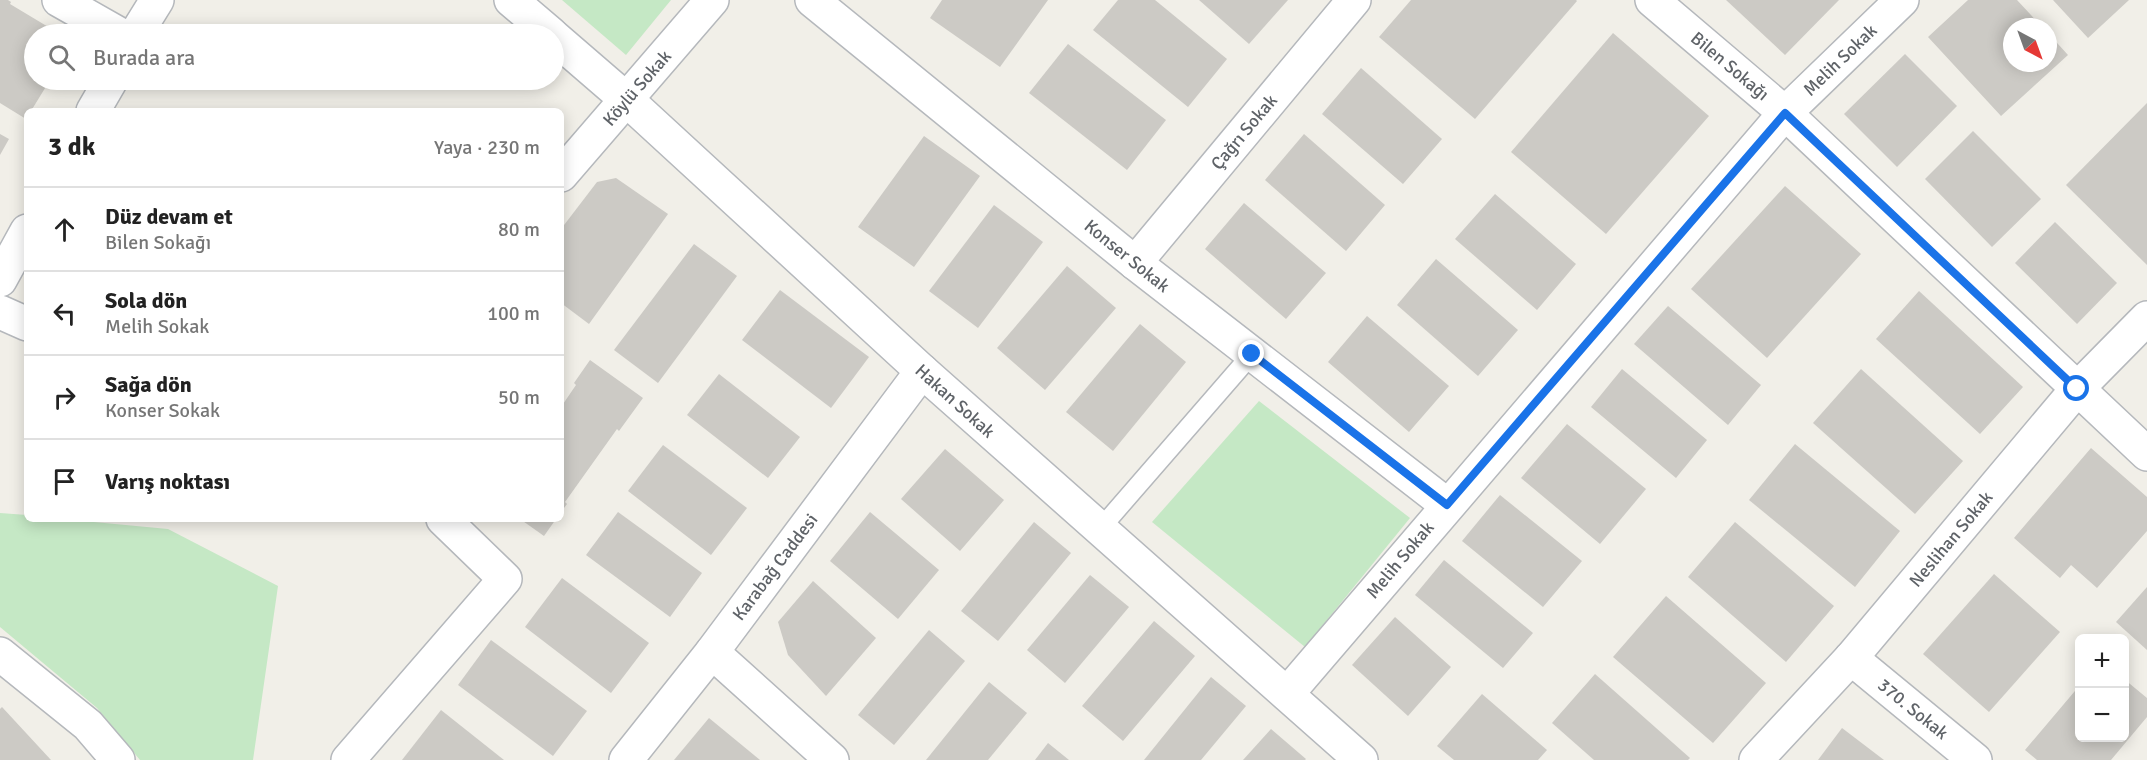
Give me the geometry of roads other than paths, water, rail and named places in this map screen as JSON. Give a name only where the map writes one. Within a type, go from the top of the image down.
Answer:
[{"type":"street","points":[[59,0],[101,24]]},
{"type":"street","points":[[142,24],[157,0]]},
{"type":"street","name":"Hakan Sokak","points":[[512,0],[539,24]]},
{"type":"street","name":"Köylü Sokak","points":[[564,172],[712,0]]},
{"type":"street","name":"Konser Sokak","points":[[812,0],[1135,263],[1447,505]]},
{"type":"street","name":"Çağrı Sokak","points":[[1135,263],[1354,0]]},
{"type":"street","name":"Bilen Sokağı","points":[[1652,0],[1785,113],[2147,454]]},
{"type":"street","name":"Melih Sokak","points":[[1287,694],[1785,113],[1902,0]]},
{"type":"street","name":"Hakan Sokak","points":[[564,46],[627,100],[922,371],[1361,760]]},
{"type":"street","points":[[95,108],[105,90]]},
{"type":"street","points":[[0,280],[24,236]]},
{"type":"street","points":[[0,312],[24,323]]},
{"type":"street","name":"Neslihan Sokak","points":[[1756,760],[1851,658],[2077,389],[2147,318]]},
{"type":"street","name":"Karabağ Caddesi","points":[[626,760],[712,652],[922,371]]},
{"type":"street","points":[[348,760],[505,579],[446,522]]},
{"type":"street","points":[[712,652],[832,760]]},
{"type":"street","points":[[0,654],[88,725],[118,760]]},
{"type":"street","name":"370. Sokak","points":[[1851,658],[1975,760]]},
{"type":"lane","points":[[1100,529],[1252,354]]}]
